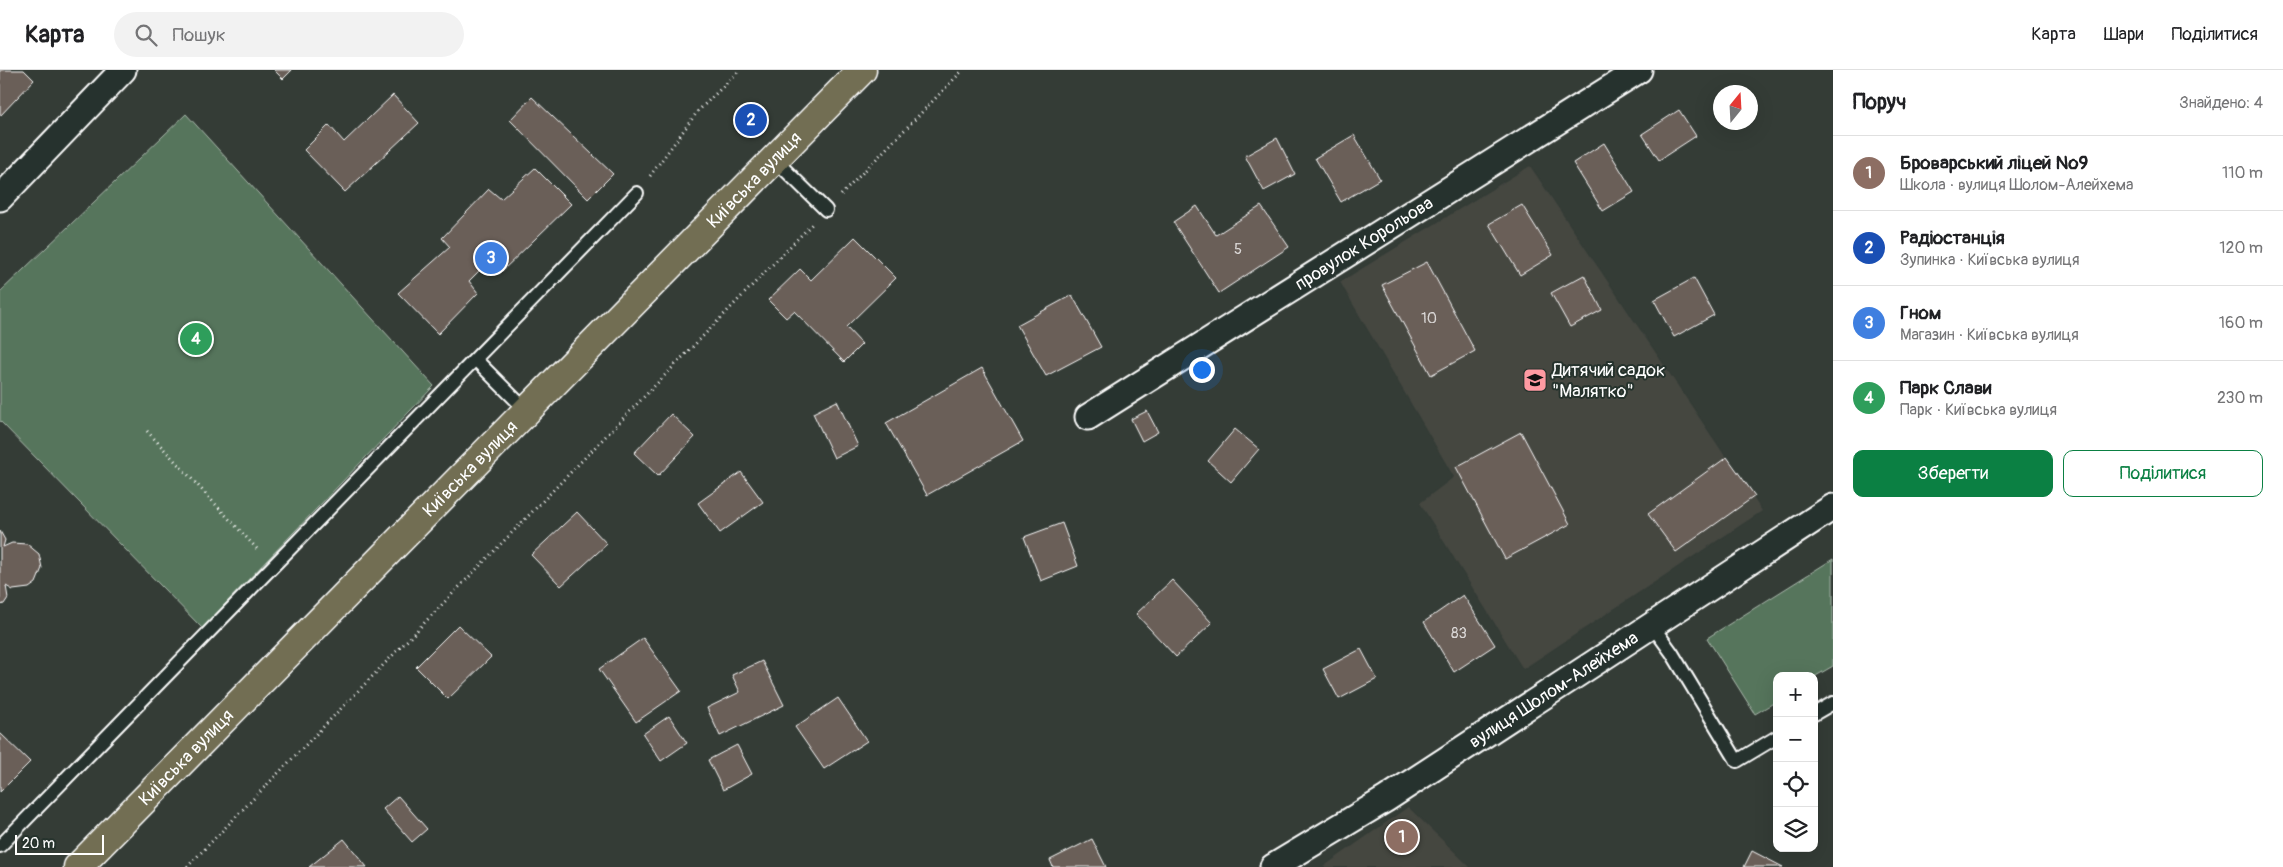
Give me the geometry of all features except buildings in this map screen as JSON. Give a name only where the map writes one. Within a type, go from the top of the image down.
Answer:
[{"type":"main road","name":"Київська вулиця","points":[[78,867],[862,70]]},
{"type":"street","points":[[0,198],[123,70]]},
{"type":"street","name":"провулок Корольова","points":[[1088,417],[1639,70]]},
{"type":"street","name":"вулиця Шолом-Алейхема","points":[[1273,867],[1386,799],[1833,506]]},
{"type":"lane","points":[[774,159],[826,210]]},
{"type":"lane","points":[[0,846],[637,194]]},
{"type":"lane","points":[[475,359],[526,410]]},
{"type":"lane","points":[[1651,624],[1672,653],[1737,760],[1773,739]]},
{"type":"lane","points":[[1818,712],[1833,703]]},
{"type":"path","points":[[637,194],[698,112],[740,70]]},
{"type":"path","points":[[186,867],[964,70]]},
{"type":"path","points":[[147,431],[274,566]]},
{"type":"shaded area","name":"Дитячий садок \"Малятко\"","points":[[1530,166],[1762,511],[1523,669],[1420,503],[1454,477],[1340,282]]},
{"type":"shaded area","points":[[1408,807],[1470,867],[1323,867]]},
{"type":"green space","points":[[186,114],[434,386],[202,628],[0,421],[0,292]]},
{"type":"green space","points":[[1833,559],[1833,666],[1818,675],[1818,672],[1773,672],[1773,703],[1755,714],[1707,638]]},
{"type":"place","name":"Радіостанція","points":[[751,120]]},
{"type":"place","name":"Гном","points":[[491,258]]},
{"type":"place","name":"Парк Слави","points":[[196,339]]},
{"type":"place","name":"Дитячий садок \"Малятко\"","points":[[1535,380]]},
{"type":"place","name":"Броварський ліцей №9","points":[[1402,837]]}]
